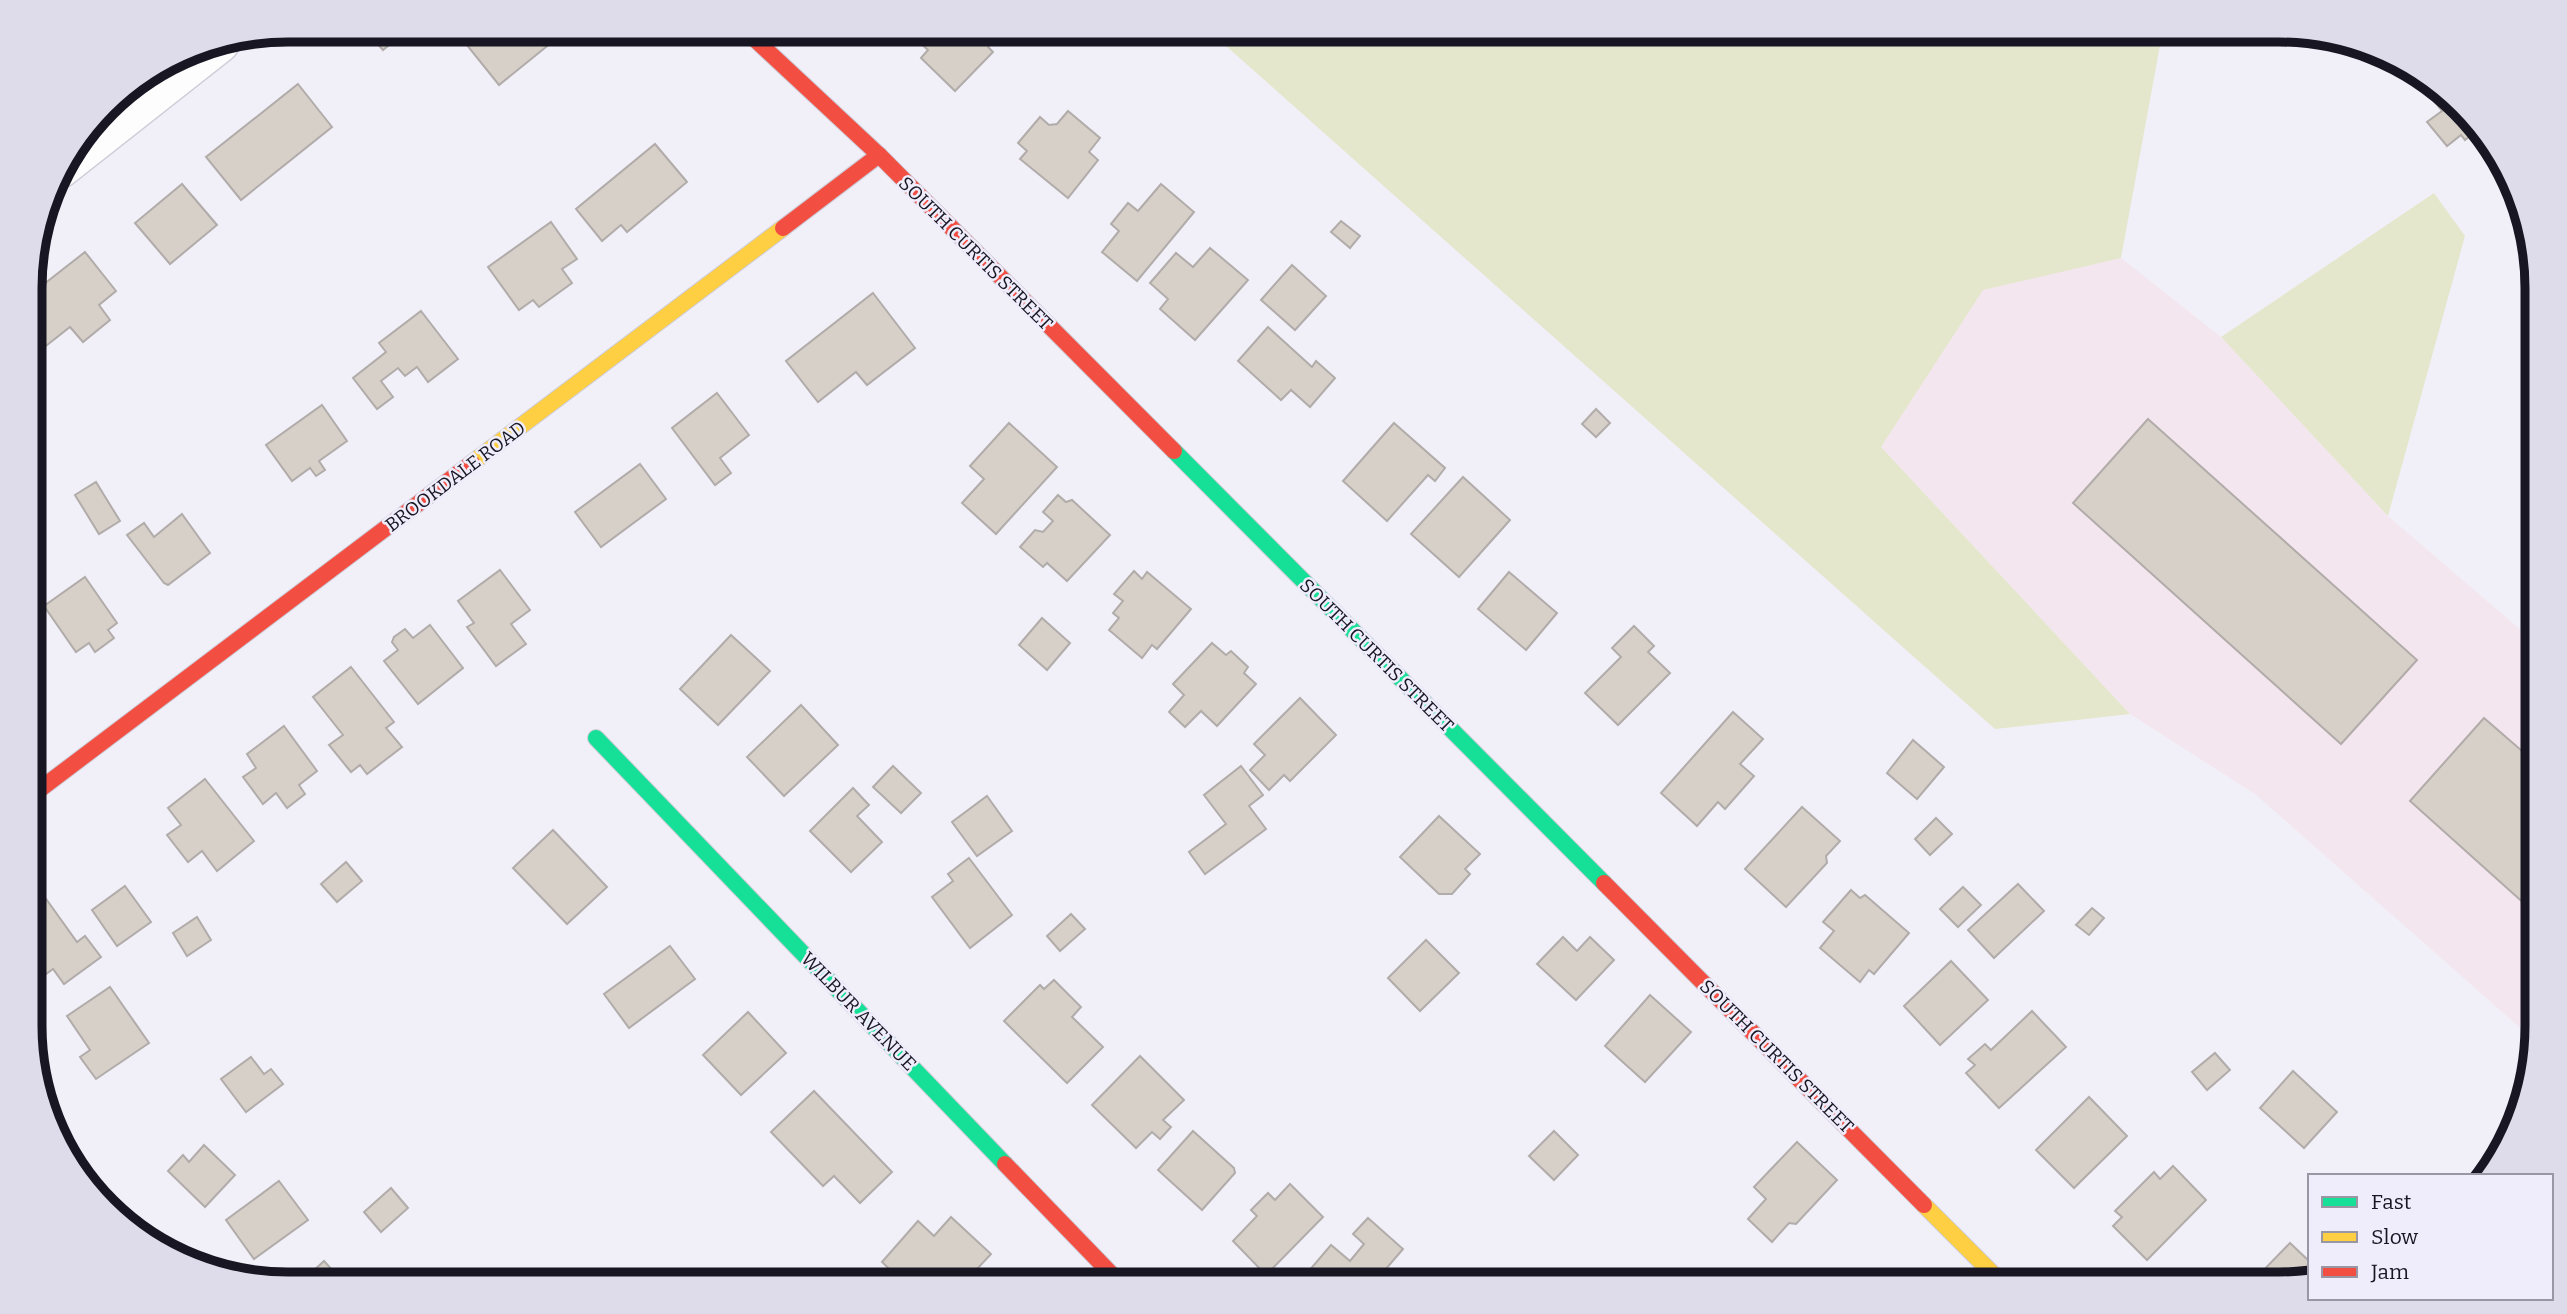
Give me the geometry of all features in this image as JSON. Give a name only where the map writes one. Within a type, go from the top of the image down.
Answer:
[{"type":"street","name":"SOUTH CURTIS STREET","points":[[760,43],[879,155],[1991,1271]]},
{"type":"street","points":[[83,151],[200,58]]},
{"type":"street","name":"BROOKDALE ROAD","points":[[42,788],[879,155]]},
{"type":"street","name":"WILBUR AVENUE","points":[[596,738],[1109,1272]]},
{"type":"shaded area","points":[[2121,258],[2221,337],[2388,516],[2525,634],[2525,1032],[2255,794],[2130,714],[1881,447],[1983,289]]},
{"type":"green space","points":[[2161,42],[2121,258],[1983,290],[1881,447],[2130,714],[1995,729],[1222,43]]},
{"type":"green space","points":[[2434,193],[2465,236],[2388,516],[2221,337]]},
{"type":"building","points":[[377,43],[391,43],[383,50]]},
{"type":"building","points":[[467,43],[551,43],[499,85]]},
{"type":"building","points":[[920,43],[992,43],[988,47],[993,52],[955,91],[921,58],[928,50]]},
{"type":"building","points":[[298,84],[332,127],[241,200],[206,157]]},
{"type":"building","points":[[2426,91],[2453,114],[2471,135],[2465,140],[2461,135],[2447,146],[2427,122],[2442,111]]},
{"type":"building","points":[[1068,111],[1100,138],[1089,152],[1098,160],[1068,198],[1020,159],[1027,151],[1018,143],[1040,117],[1049,125],[1057,124]]},
{"type":"building","points":[[655,144],[687,182],[627,232],[621,225],[602,241],[576,209]]},
{"type":"building","points":[[182,184],[217,225],[170,264],[135,223]]},
{"type":"building","points":[[1161,184],[1194,212],[1137,281],[1102,252],[1119,231],[1111,224],[1128,203],[1138,211]]},
{"type":"building","points":[[1341,221],[1360,236],[1350,248],[1331,232]]},
{"type":"building","points":[[551,222],[577,259],[562,269],[572,283],[539,307],[533,300],[519,310],[488,267]]},
{"type":"building","points":[[1210,248],[1248,280],[1195,340],[1160,309],[1168,299],[1150,283],[1176,253],[1193,267]]},
{"type":"building","points":[[85,252],[116,291],[99,305],[110,320],[83,342],[70,327],[43,348],[43,285]]},
{"type":"building","points":[[1292,265],[1326,296],[1295,330],[1261,300]]},
{"type":"building","points":[[873,293],[915,348],[867,385],[856,372],[818,402],[786,361]]},
{"type":"building","points":[[421,311],[458,359],[428,382],[417,367],[405,376],[398,368],[381,381],[393,397],[377,409],[353,378],[386,352],[379,343]]},
{"type":"building","points":[[1268,327],[1312,367],[1316,361],[1335,378],[1310,407],[1291,390],[1281,400],[1238,361]]},
{"type":"building","points":[[717,393],[749,435],[720,458],[731,473],[715,485],[672,428]]},
{"type":"building","points":[[322,405],[347,441],[319,461],[325,470],[316,476],[310,468],[292,481],[266,445]]},
{"type":"building","points":[[1596,409],[1610,423],[1596,437],[1582,424]]},
{"type":"building","points":[[2148,419],[2417,660],[2341,744],[2073,503]]},
{"type":"building","points":[[1009,423],[1057,467],[996,534],[962,503],[984,479],[970,466]]},
{"type":"building","points":[[1394,423],[1445,468],[1435,481],[1428,475],[1387,521],[1343,481]]},
{"type":"building","points":[[640,464],[666,499],[601,547],[575,512]]},
{"type":"building","points":[[1463,477],[1510,520],[1459,577],[1411,534]]},
{"type":"building","points":[[96,482],[120,521],[99,534],[75,495]]},
{"type":"building","points":[[1058,495],[1066,502],[1072,500],[1110,535],[1067,581],[1047,563],[1043,567],[1020,547],[1035,530],[1043,532],[1053,521],[1043,512]]},
{"type":"building","points":[[182,514],[210,553],[168,585],[127,535],[144,523],[154,537]]},
{"type":"building","points":[[500,570],[530,610],[511,624],[526,644],[496,666],[467,627],[474,623],[458,601]]},
{"type":"building","points":[[1134,571],[1142,579],[1147,572],[1191,609],[1157,649],[1152,645],[1142,658],[1109,630],[1119,618],[1113,613],[1123,601],[1114,594]]},
{"type":"building","points":[[1509,572],[1557,613],[1526,650],[1478,609]]},
{"type":"building","points":[[85,577],[117,623],[108,630],[114,638],[95,652],[89,643],[76,652],[44,606]]},
{"type":"building","points":[[1042,618],[1070,643],[1047,670],[1019,645]]},
{"type":"building","points":[[430,625],[463,668],[418,704],[384,661],[398,650],[392,642],[394,637],[405,629],[413,638]]},
{"type":"building","points":[[1634,626],[1654,646],[1648,652],[1670,673],[1618,725],[1585,693],[1621,657],[1612,648]]},
{"type":"building","points":[[731,635],[770,671],[718,725],[680,689]]},
{"type":"building","points":[[1212,643],[1226,655],[1231,651],[1248,667],[1244,673],[1256,684],[1217,726],[1201,711],[1185,727],[1169,712],[1184,695],[1173,684]]},
{"type":"building","points":[[351,667],[394,722],[386,728],[402,747],[367,774],[360,765],[351,772],[329,745],[343,735],[313,697]]},
{"type":"building","points":[[1300,698],[1336,735],[1290,781],[1284,775],[1269,790],[1250,770],[1265,755],[1254,744]]},
{"type":"building","points":[[801,705],[838,745],[784,796],[747,757]]},
{"type":"building","points":[[1733,712],[1763,739],[1740,764],[1754,776],[1725,809],[1718,802],[1697,826],[1661,793]]},
{"type":"building","points":[[2484,718],[2525,754],[2525,904],[2410,801]]},
{"type":"building","points":[[284,726],[317,771],[299,785],[305,794],[287,808],[276,793],[263,804],[243,777],[256,768],[247,754]]},
{"type":"building","points":[[1913,740],[1944,767],[1917,799],[1887,773]]},
{"type":"building","points":[[893,766],[921,793],[901,813],[873,787]]},
{"type":"building","points":[[1241,766],[1263,795],[1249,806],[1266,829],[1205,874],[1189,852],[1226,824],[1204,795]]},
{"type":"building","points":[[205,779],[254,841],[217,871],[202,851],[188,862],[167,835],[181,825],[168,808]]},
{"type":"building","points":[[853,788],[869,805],[857,816],[882,842],[851,872],[810,831]]},
{"type":"building","points":[[987,796],[1012,831],[977,856],[952,822]]},
{"type":"building","points":[[1802,807],[1840,841],[1826,856],[1827,863],[1786,907],[1745,869]]},
{"type":"building","points":[[1439,816],[1480,854],[1465,869],[1470,874],[1452,894],[1439,894],[1400,857]]},
{"type":"building","points":[[1936,818],[1952,834],[1930,855],[1915,839]]},
{"type":"building","points":[[553,830],[607,887],[567,924],[513,868]]},
{"type":"building","points":[[969,858],[1012,915],[970,948],[932,897],[953,881],[948,874]]},
{"type":"building","points":[[346,862],[362,881],[337,902],[321,884]]},
{"type":"building","points":[[2018,884],[2044,911],[1994,958],[1968,930]]},
{"type":"building","points":[[125,886],[151,922],[117,946],[92,910]]},
{"type":"building","points":[[1963,887],[1981,905],[1958,927],[1940,909]]},
{"type":"building","points":[[1851,890],[1860,898],[1865,895],[1909,933],[1874,974],[1869,970],[1860,982],[1820,948],[1834,931],[1823,922]]},
{"type":"building","points":[[42,893],[77,942],[85,936],[101,957],[64,984],[53,969],[42,977]]},
{"type":"building","points":[[2092,908],[2104,918],[2089,935],[2076,925]]},
{"type":"building","points":[[1071,914],[1085,929],[1060,951],[1047,936]]},
{"type":"building","points":[[197,917],[211,940],[187,956],[173,933]]},
{"type":"building","points":[[1563,937],[1577,951],[1590,937],[1614,960],[1576,1000],[1537,964]]},
{"type":"building","points":[[1426,940],[1459,973],[1420,1011],[1388,978]]},
{"type":"building","points":[[670,946],[695,979],[629,1028],[604,994]]},
{"type":"building","points":[[1951,961],[1988,1000],[1940,1045],[1904,1006]]},
{"type":"building","points":[[1054,980],[1081,1007],[1072,1017],[1103,1047],[1067,1083],[1004,1021],[1040,985],[1044,989]]},
{"type":"building","points":[[110,987],[149,1043],[96,1079],[80,1057],[90,1050],[67,1016]]},
{"type":"building","points":[[1650,995],[1691,1032],[1645,1082],[1605,1046]]},
{"type":"building","points":[[2032,1011],[2066,1047],[1999,1108],[1966,1073],[1975,1065],[1968,1059],[1985,1044],[1991,1050]]},
{"type":"building","points":[[748,1012],[786,1053],[741,1095],[703,1055]]},
{"type":"building","points":[[2215,1053],[2230,1070],[2207,1090],[2192,1072]]},
{"type":"building","points":[[1140,1056],[1184,1100],[1163,1120],[1171,1127],[1160,1139],[1152,1132],[1136,1148],[1092,1105]]},
{"type":"building","points":[[251,1057],[264,1074],[271,1069],[283,1084],[246,1112],[221,1079]]},
{"type":"building","points":[[2293,1071],[2337,1112],[2304,1148],[2260,1108]]},
{"type":"building","points":[[814,1091],[892,1172],[860,1203],[834,1176],[823,1186],[771,1132]]},
{"type":"building","points":[[2089,1097],[2127,1136],[2074,1188],[2036,1150]]},
{"type":"building","points":[[1193,1131],[1234,1168],[1235,1173],[1202,1210],[1158,1170]]},
{"type":"building","points":[[1554,1131],[1578,1155],[1554,1180],[1529,1156]]},
{"type":"building","points":[[1797,1142],[1837,1180],[1796,1224],[1789,1223],[1772,1242],[1748,1219],[1766,1199],[1754,1187]]},
{"type":"building","points":[[204,1145],[235,1175],[205,1207],[168,1171],[183,1155],[189,1162]]},
{"type":"building","points":[[2173,1166],[2206,1200],[2147,1260],[2113,1226],[2122,1217],[2115,1211],[2154,1172],[2160,1179]]},
{"type":"building","points":[[279,1181],[308,1220],[254,1259],[226,1220]]},
{"type":"building","points":[[1290,1184],[1323,1217],[1269,1272],[1263,1272],[1233,1241],[1257,1216],[1251,1210],[1268,1193],[1275,1200]]},
{"type":"building","points":[[391,1188],[408,1208],[381,1232],[364,1212]]},
{"type":"building","points":[[951,1217],[991,1254],[975,1272],[892,1272],[882,1262],[918,1221],[934,1236]]},
{"type":"building","points":[[1368,1218],[1403,1249],[1384,1271],[1308,1271],[1331,1245],[1350,1261],[1364,1244],[1353,1234]]},
{"type":"building","points":[[2290,1243],[2308,1260],[2308,1270],[2263,1271]]},
{"type":"building","points":[[324,1261],[334,1272],[312,1272]]},
{"type":"traffic: fast","points":[[1174,451],[1604,883]]},
{"type":"traffic: fast","points":[[596,738],[1005,1164]]},
{"type":"traffic: slow","points":[[472,463],[783,228]]},
{"type":"traffic: slow","points":[[1924,1205],[1990,1271]]},
{"type":"traffic: jam","points":[[759,43],[879,155],[1174,451]]},
{"type":"traffic: jam","points":[[783,228],[879,155]]},
{"type":"traffic: jam","points":[[42,787],[472,463]]},
{"type":"traffic: jam","points":[[1604,883],[1924,1205]]},
{"type":"traffic: jam","points":[[1005,1164],[1109,1272]]}]
